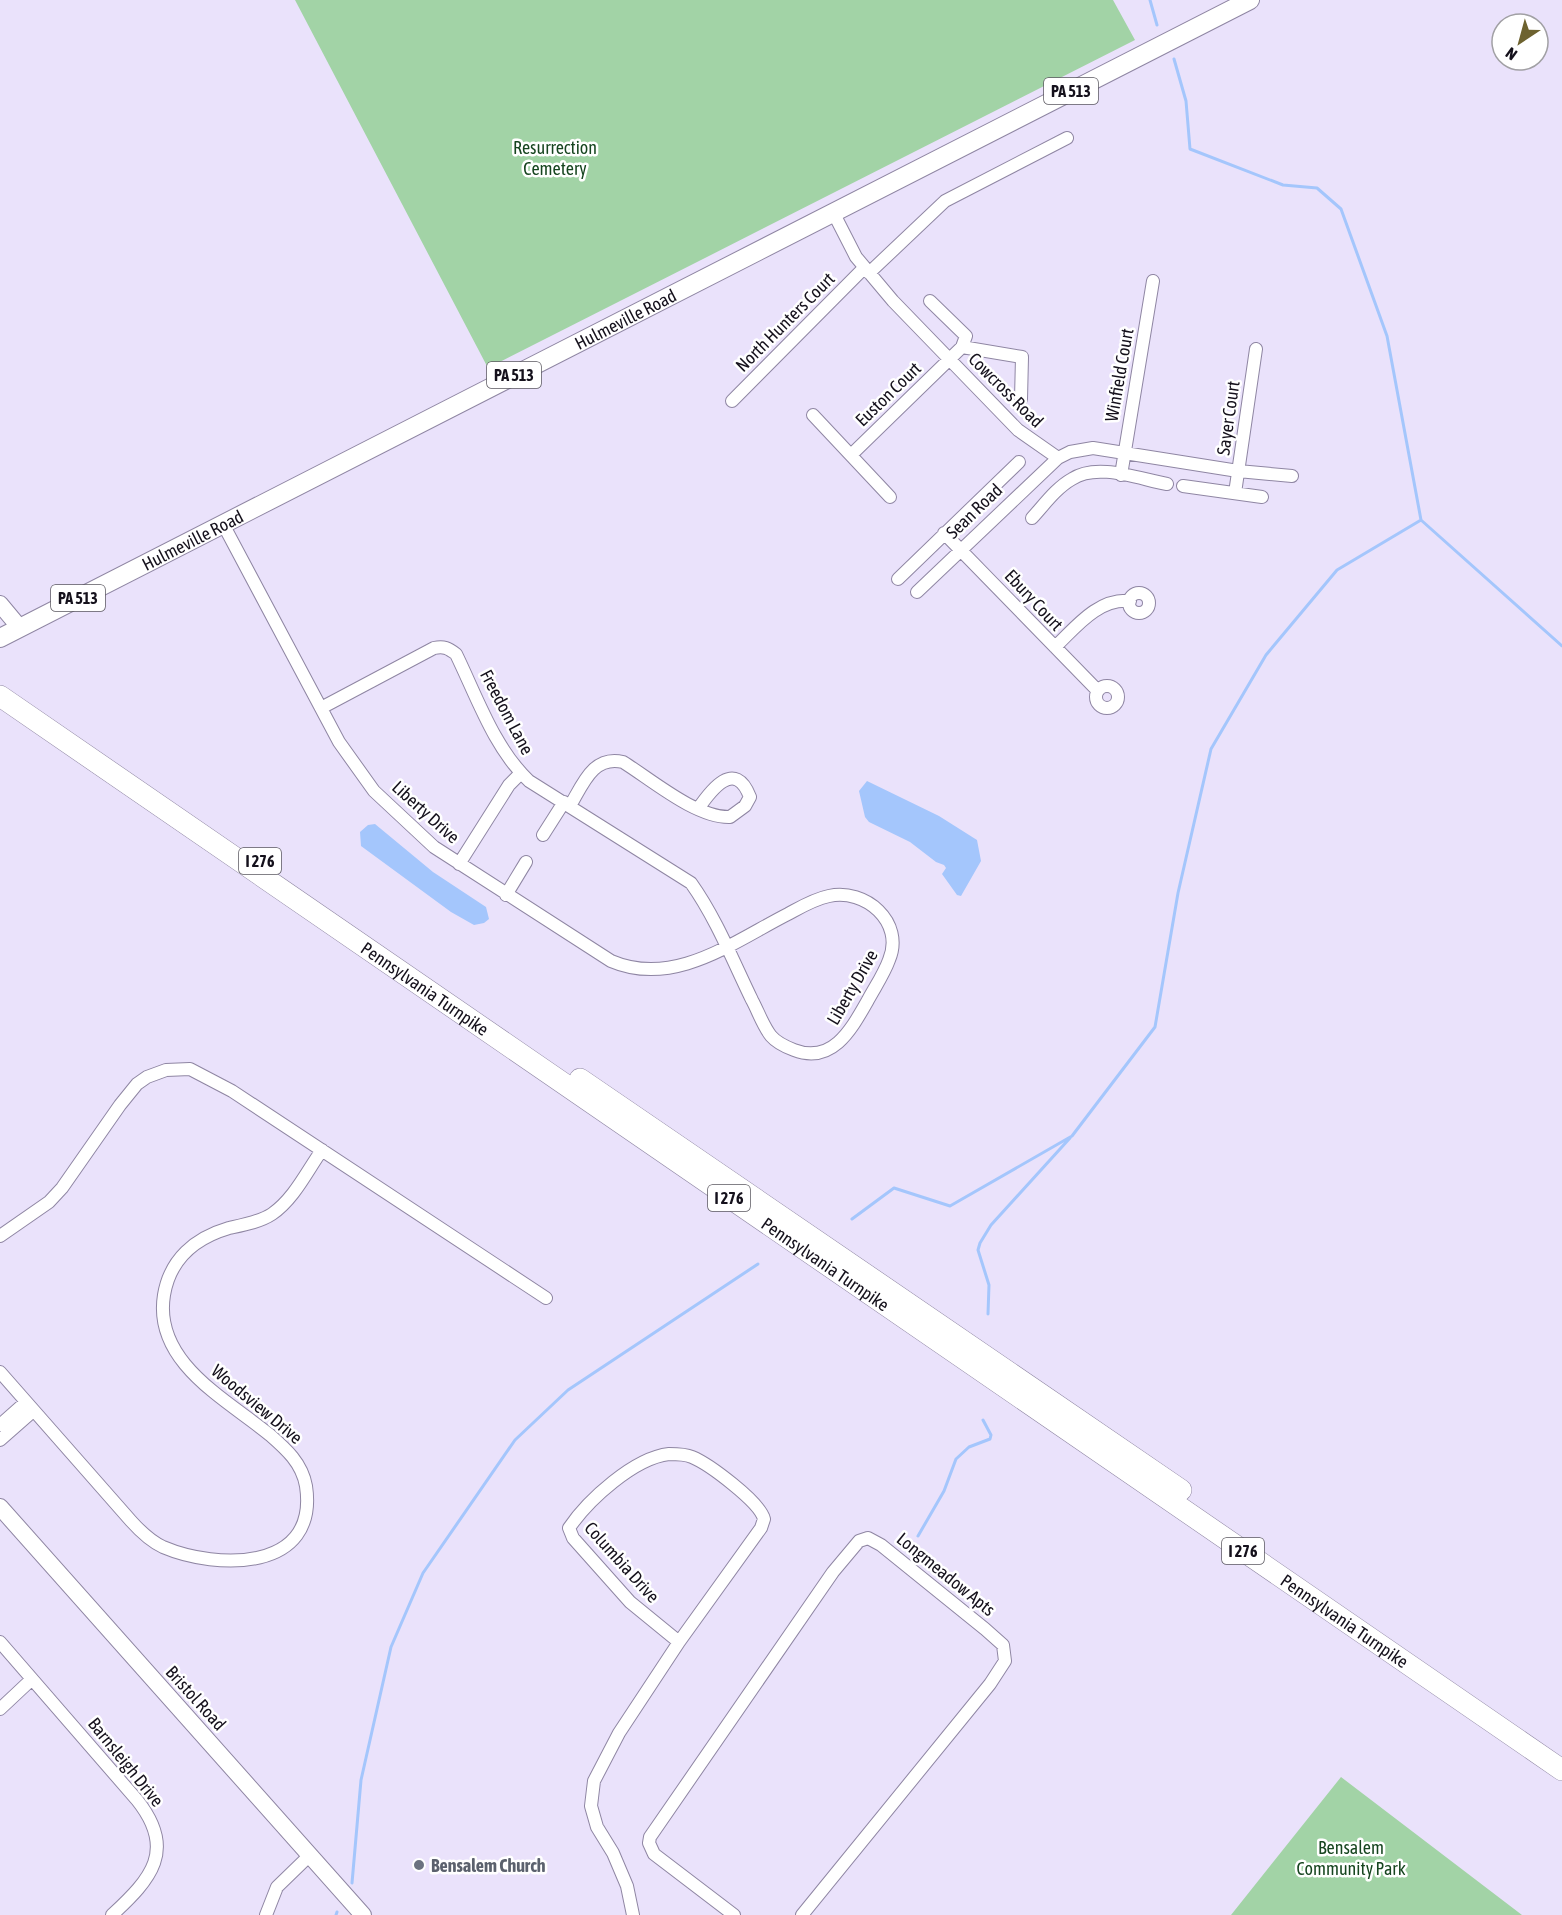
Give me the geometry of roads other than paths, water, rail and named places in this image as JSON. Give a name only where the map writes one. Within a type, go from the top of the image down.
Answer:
[{"type":"highway","name":"Pennsylvania Turnpike","points":[[0,682],[1562,1752]]},
{"type":"highway","name":"Pennsylvania Turnpike","points":[[0,696],[1562,1770]]},
{"type":"main road","name":"Hulmeville Road","points":[[0,639],[1250,0]]},
{"type":"main road","points":[[0,604],[20,628]]},
{"type":"main road","name":"Bristol Road","points":[[0,1507],[363,1915]]},
{"type":"street","name":"North Hunters Court","points":[[732,401],[867,270],[945,201],[1067,138]]},
{"type":"street","name":"Cowcross Road","points":[[833,213],[867,270],[1018,430],[1058,458]]},
{"type":"street","name":"Winfield Court","points":[[1121,475],[1153,281]]},
{"type":"street","points":[[930,300],[966,336],[963,347],[1022,357],[1021,399]]},
{"type":"street","name":"Euston Court","points":[[851,455],[963,347]]},
{"type":"street","name":"Sayer Court","points":[[1235,493],[1256,349]]},
{"type":"street","points":[[813,416],[890,497]]},
{"type":"street","points":[[1058,458],[1084,449],[1124,452],[1238,471],[1292,476]]},
{"type":"street","name":"Sean Road","points":[[917,592],[1058,458]]},
{"type":"street","points":[[898,579],[1019,462]]},
{"type":"street","points":[[1032,518],[1071,479],[1084,473],[1121,475],[1167,484]]},
{"type":"street","points":[[1183,486],[1262,497]]},
{"type":"street","name":"Liberty Drive","points":[[223,524],[339,742],[374,791],[417,833],[506,895],[627,968],[654,970],[677,968],[820,898],[840,893],[861,897],[879,911],[893,936],[893,951],[850,1031],[838,1044],[825,1052],[813,1054],[789,1048],[771,1035],[725,946]]},
{"type":"street","name":"Ebury Court","points":[[944,533],[1098,691]]},
{"type":"street","points":[[1055,648],[1083,620],[1104,605],[1119,600],[1130,601]]},
{"type":"street","name":"Freedom Lane","points":[[321,708],[434,648],[442,646],[456,654],[503,749],[521,773],[691,883],[725,946]]},
{"type":"street","points":[[543,836],[594,768],[600,763],[613,760],[623,762],[698,809]]},
{"type":"street","points":[[459,864],[509,785],[521,773]]},
{"type":"street","points":[[506,895],[526,862]]},
{"type":"street","points":[[0,1236],[49,1202],[62,1188],[132,1089],[156,1072],[190,1069],[207,1076],[546,1298]]},
{"type":"street","name":"Woodsview Drive","points":[[0,1372],[131,1521],[161,1546],[188,1554],[242,1562],[274,1554],[291,1541],[301,1524],[306,1502],[306,1485],[296,1460],[276,1440],[191,1372],[169,1341],[162,1309],[167,1281],[180,1257],[189,1248],[212,1234],[247,1224],[275,1212],[292,1193],[322,1150]]},
{"type":"street","points":[[0,1425],[30,1407]]},
{"type":"street","points":[[0,1440],[30,1407]]},
{"type":"street","name":"Columbia Drive","points":[[633,1915],[627,1886],[613,1853],[597,1827],[591,1806],[594,1781],[619,1733],[679,1642],[761,1528],[764,1519],[759,1507],[705,1464],[693,1457],[669,1454],[647,1458],[638,1464],[595,1499],[569,1528],[573,1538],[630,1602],[679,1642]]},
{"type":"street","name":"Longmeadow Apts","points":[[734,1915],[654,1854],[649,1843],[650,1837],[833,1572],[858,1541],[868,1538],[881,1545],[1003,1645],[1005,1661],[990,1684],[802,1915]]},
{"type":"street","name":"Barnsleigh Drive","points":[[0,1642],[137,1800],[152,1824],[157,1853],[152,1873],[141,1888],[112,1915]]},
{"type":"street","points":[[0,1709],[32,1679]]},
{"type":"street","points":[[266,1915],[277,1887],[310,1855]]},
{"type":"water","points":[[867,781],[939,816],[977,840],[981,861],[961,896],[957,895],[942,874],[946,868],[944,865],[936,862],[910,842],[869,822],[865,817],[859,791]]},
{"type":"water","points":[[375,824],[433,872],[486,907],[489,919],[484,923],[474,925],[451,912],[361,846],[360,832],[368,825]]},
{"type":"waterway","points":[[1150,0],[1157,25]]},
{"type":"waterway","points":[[1174,59],[1186,101],[1190,149],[1283,185],[1317,188],[1341,209],[1387,336],[1421,520],[1562,646]]},
{"type":"waterway","points":[[852,1219],[894,1188],[950,1206],[1072,1136],[1155,1027],[1178,893],[1211,749],[1266,655],[1337,570],[1421,520]]},
{"type":"waterway","points":[[988,1314],[989,1285],[978,1250],[980,1243],[991,1225],[1070,1138]]},
{"type":"waterway","points":[[352,1883],[361,1780],[391,1647],[423,1573],[515,1440],[568,1390],[758,1264]]},
{"type":"waterway","points":[[918,1536],[944,1491],[956,1459],[969,1447],[990,1439],[991,1435],[983,1420]]},
{"type":"place","name":"Bensalem Church","points":[[419,1865]]},
{"type":"park label","name":"Resurrection Cemetery","points":[[555,157]]},
{"type":"park label","name":"Bensalem Community Park","points":[[1351,1857]]}]
